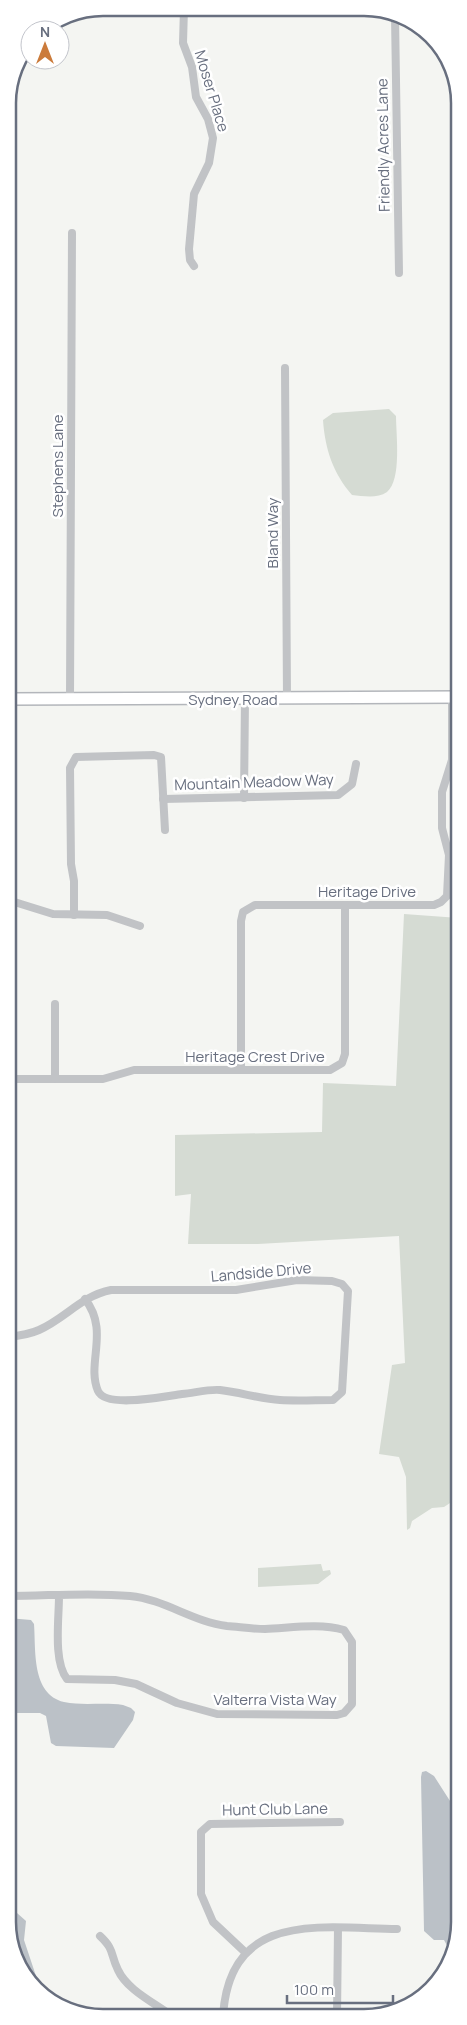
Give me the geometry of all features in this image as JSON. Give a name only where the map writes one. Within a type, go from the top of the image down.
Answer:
[{"type":"street","name":"Moser Place","points":[[184,16],[182,43],[192,67],[196,97],[208,119],[213,138],[209,163],[194,194],[189,249],[190,260],[194,266]]},
{"type":"street","name":"Friendly Acres Lane","points":[[395,22],[399,273]]},
{"type":"street","name":"Stephens Lane","points":[[70,699],[72,233]]},
{"type":"street","name":"Bland Way","points":[[285,368],[287,698]]},
{"type":"street","name":"Sydney Road","points":[[16,699],[451,697]]},
{"type":"street","points":[[244,798],[245,698]]},
{"type":"street","points":[[74,915],[70,768],[76,757],[154,755],[161,757],[165,830]]},
{"type":"street","name":"Heritage Drive","points":[[241,1070],[241,921],[243,912],[256,905],[434,905],[441,902],[447,896],[449,855],[442,828],[442,792],[451,763]]},
{"type":"street","name":"Mountain Meadow Way","points":[[163,799],[338,796],[352,784],[356,764]]},
{"type":"street","points":[[16,902],[53,914],[107,915],[140,926]]},
{"type":"street","name":"Heritage Crest Drive","points":[[16,1079],[103,1079],[134,1070],[330,1070],[342,1063],[345,1054],[345,905]]},
{"type":"street","points":[[55,1004],[55,1080]]},
{"type":"street","name":"Landside Drive","points":[[16,1335],[39,1330],[85,1299],[95,1293],[111,1290],[236,1290],[297,1280],[332,1281],[342,1284],[348,1291],[342,1392],[333,1400],[280,1400],[218,1390],[130,1401],[114,1401],[103,1397],[98,1392],[96,1378],[98,1331],[94,1313],[85,1299]]},
{"type":"street","name":"Valterra Vista Way","points":[[16,1596],[59,1596],[130,1596],[151,1600],[197,1618],[225,1626],[262,1629],[332,1627],[344,1630],[352,1642],[352,1704],[344,1713],[337,1715],[217,1714],[177,1703],[136,1684],[115,1680],[67,1679],[62,1673],[59,1661],[59,1596]]},
{"type":"street","name":"Hunt Club Lane","points":[[246,1953],[213,1922],[201,1894],[201,1832],[210,1824],[340,1822]]},
{"type":"street","points":[[224,2009],[227,1986],[235,1969],[246,1953],[263,1939],[283,1931],[300,1928],[397,1928]]},
{"type":"street","points":[[336,2009],[338,1928]]},
{"type":"street","points":[[100,1936],[111,1946],[118,1970],[127,1983],[162,2009]]},
{"type":"shaded area","points":[[389,409],[396,416],[396,467],[392,486],[387,492],[379,496],[352,495],[345,487],[331,460],[323,420],[333,413]]},
{"type":"shaded area","points":[[404,914],[451,917],[451,1502],[444,1507],[432,1508],[412,1521],[410,1528],[407,1530],[406,1477],[399,1457],[379,1454],[392,1365],[405,1363],[399,1236],[258,1244],[188,1244],[191,1194],[175,1196],[175,1135],[322,1132],[323,1083],[396,1086]]},
{"type":"shaded area","points":[[321,1564],[323,1571],[330,1570],[331,1574],[318,1584],[258,1587],[258,1568]]},
{"type":"shaded area","points":[[16,1619],[31,1620],[34,1624],[37,1669],[46,1690],[53,1697],[71,1703],[123,1705],[135,1712],[133,1720],[114,1748],[56,1746],[51,1743],[46,1716],[40,1713],[16,1713]]},
{"type":"shaded area","points":[[426,1771],[434,1776],[451,1803],[451,1928],[447,1946],[444,1940],[434,1940],[424,1931],[422,1772]]},
{"type":"shaded area","points":[[16,1911],[26,1921],[24,1940],[36,1977],[21,1950],[17,1933]]}]
